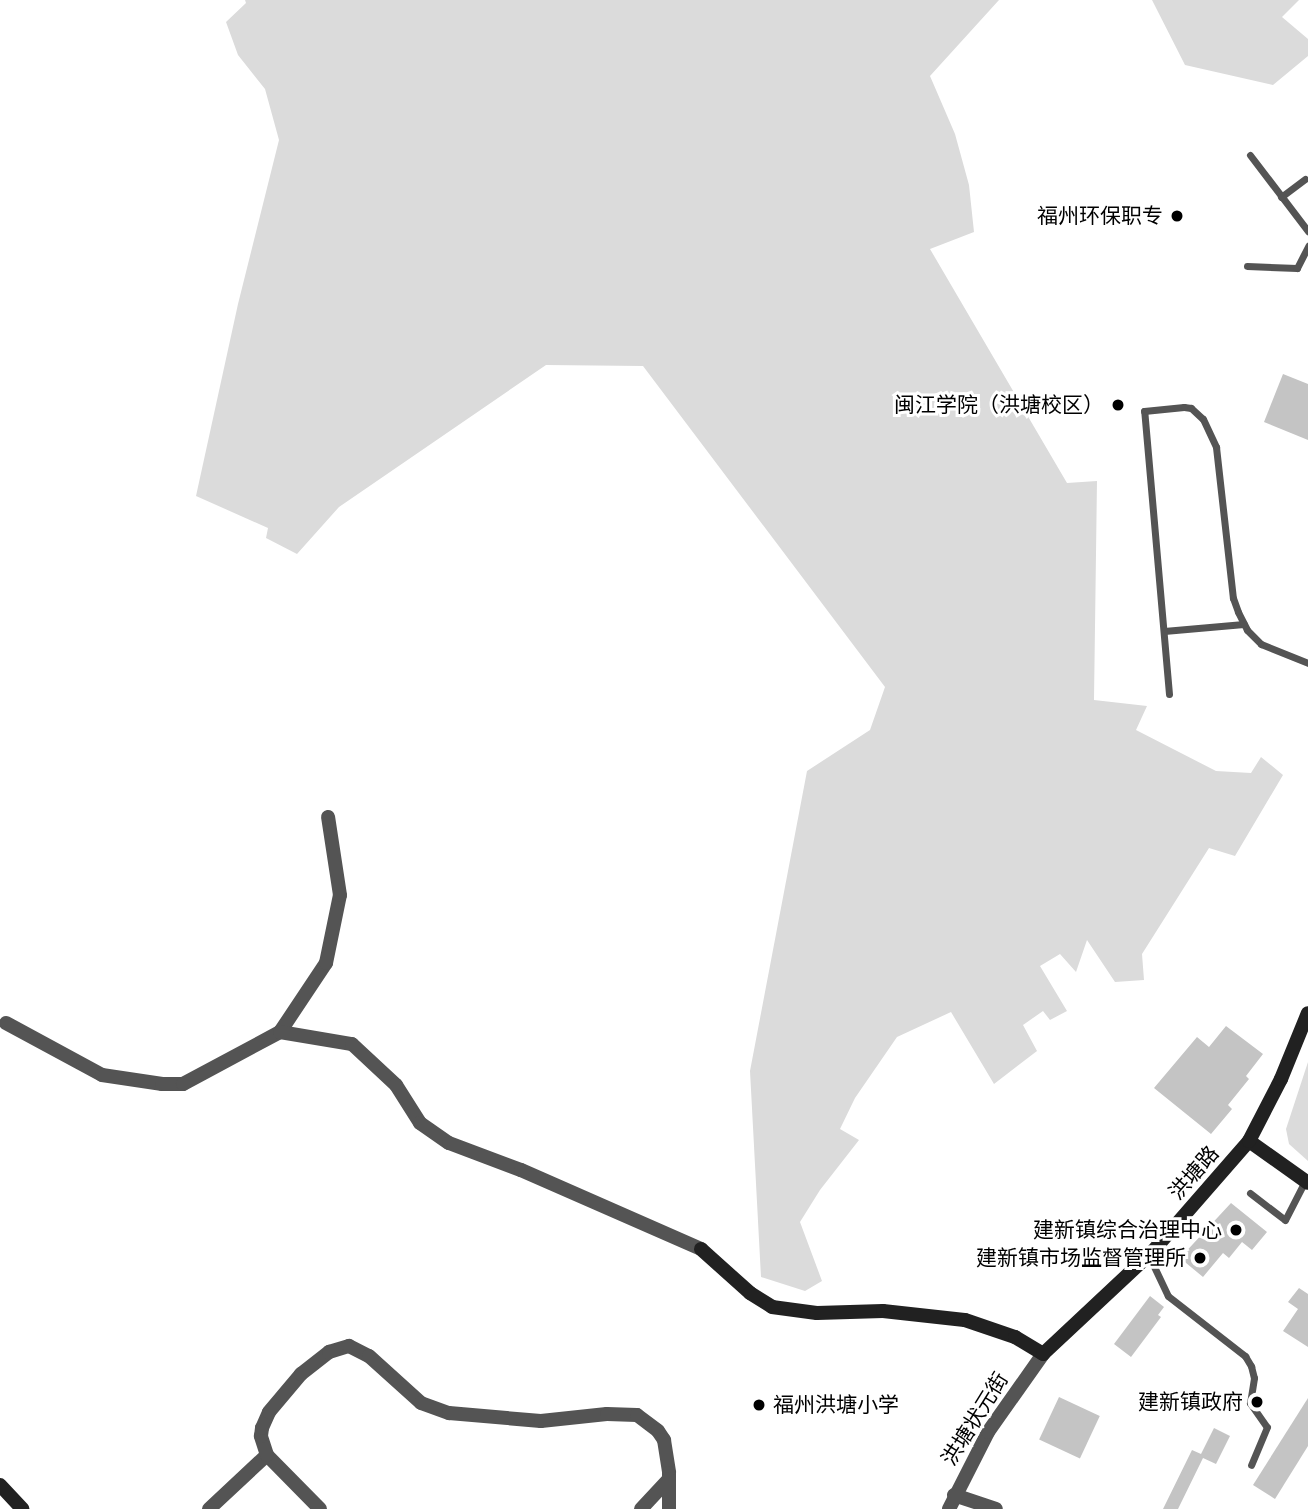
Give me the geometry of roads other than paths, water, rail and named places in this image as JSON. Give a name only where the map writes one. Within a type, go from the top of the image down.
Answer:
[{"type":"street","points":[[6,1023],[102,1075],[162,1084],[183,1084],[280,1032],[326,963],[340,895],[328,817]]},
{"type":"street","name":"洪塘路","points":[[1043,1354],[1067,1328],[1148,1255],[1249,1141],[1281,1079],[1308,1013]]},
{"type":"street","points":[[280,1032],[352,1044],[379,1065],[396,1085],[420,1123],[449,1143],[521,1170],[701,1249],[758,1299],[779,1309],[817,1313],[883,1311],[965,1320],[998,1329],[1043,1354]]},
{"type":"street","points":[[1249,1141],[1306,1182]]},
{"type":"street","points":[[320,1509],[267,1455],[261,1436],[269,1412],[317,1360],[339,1347],[349,1346],[369,1356],[409,1396],[449,1413],[541,1421],[607,1414],[637,1415],[649,1422],[664,1440],[669,1479],[669,1509]]},
{"type":"street","name":"洪塘状元街","points":[[951,1502],[988,1432],[1043,1354]]},
{"type":"street","points":[[209,1509],[267,1455]]},
{"type":"street","points":[[641,1509],[669,1479]]},
{"type":"street","points":[[0,1485],[22,1509]]},
{"type":"street","points":[[951,1502],[996,1509]]},
{"type":"lane","points":[[1250,155],[1308,231]]},
{"type":"lane","points":[[1281,197],[1307,179]]},
{"type":"lane","points":[[1247,266],[1297,268],[1308,247]]},
{"type":"lane","points":[[1169,694],[1144,411],[1184,407],[1197,412],[1216,447],[1233,598],[1244,624],[1254,637],[1271,651],[1308,663]]},
{"type":"lane","points":[[1164,631],[1244,624]]},
{"type":"lane","points":[[1250,1193],[1285,1220],[1306,1182]]},
{"type":"lane","points":[[1148,1255],[1168,1296],[1245,1356],[1251,1366],[1254,1378],[1250,1403],[1267,1427],[1251,1465]]},
{"type":"place","name":"福州环保职专","points":[[1177,216]]},
{"type":"place","name":"闽江学院（洪塘校区）","points":[[1118,405]]},
{"type":"place","name":"建新镇综合治理中心","points":[[1236,1230]]},
{"type":"place","name":"建新镇市场监督管理所","points":[[1200,1258]]},
{"type":"place","name":"建新镇政府","points":[[1257,1402]]},
{"type":"place","name":"福州洪塘小学","points":[[759,1405]]}]
